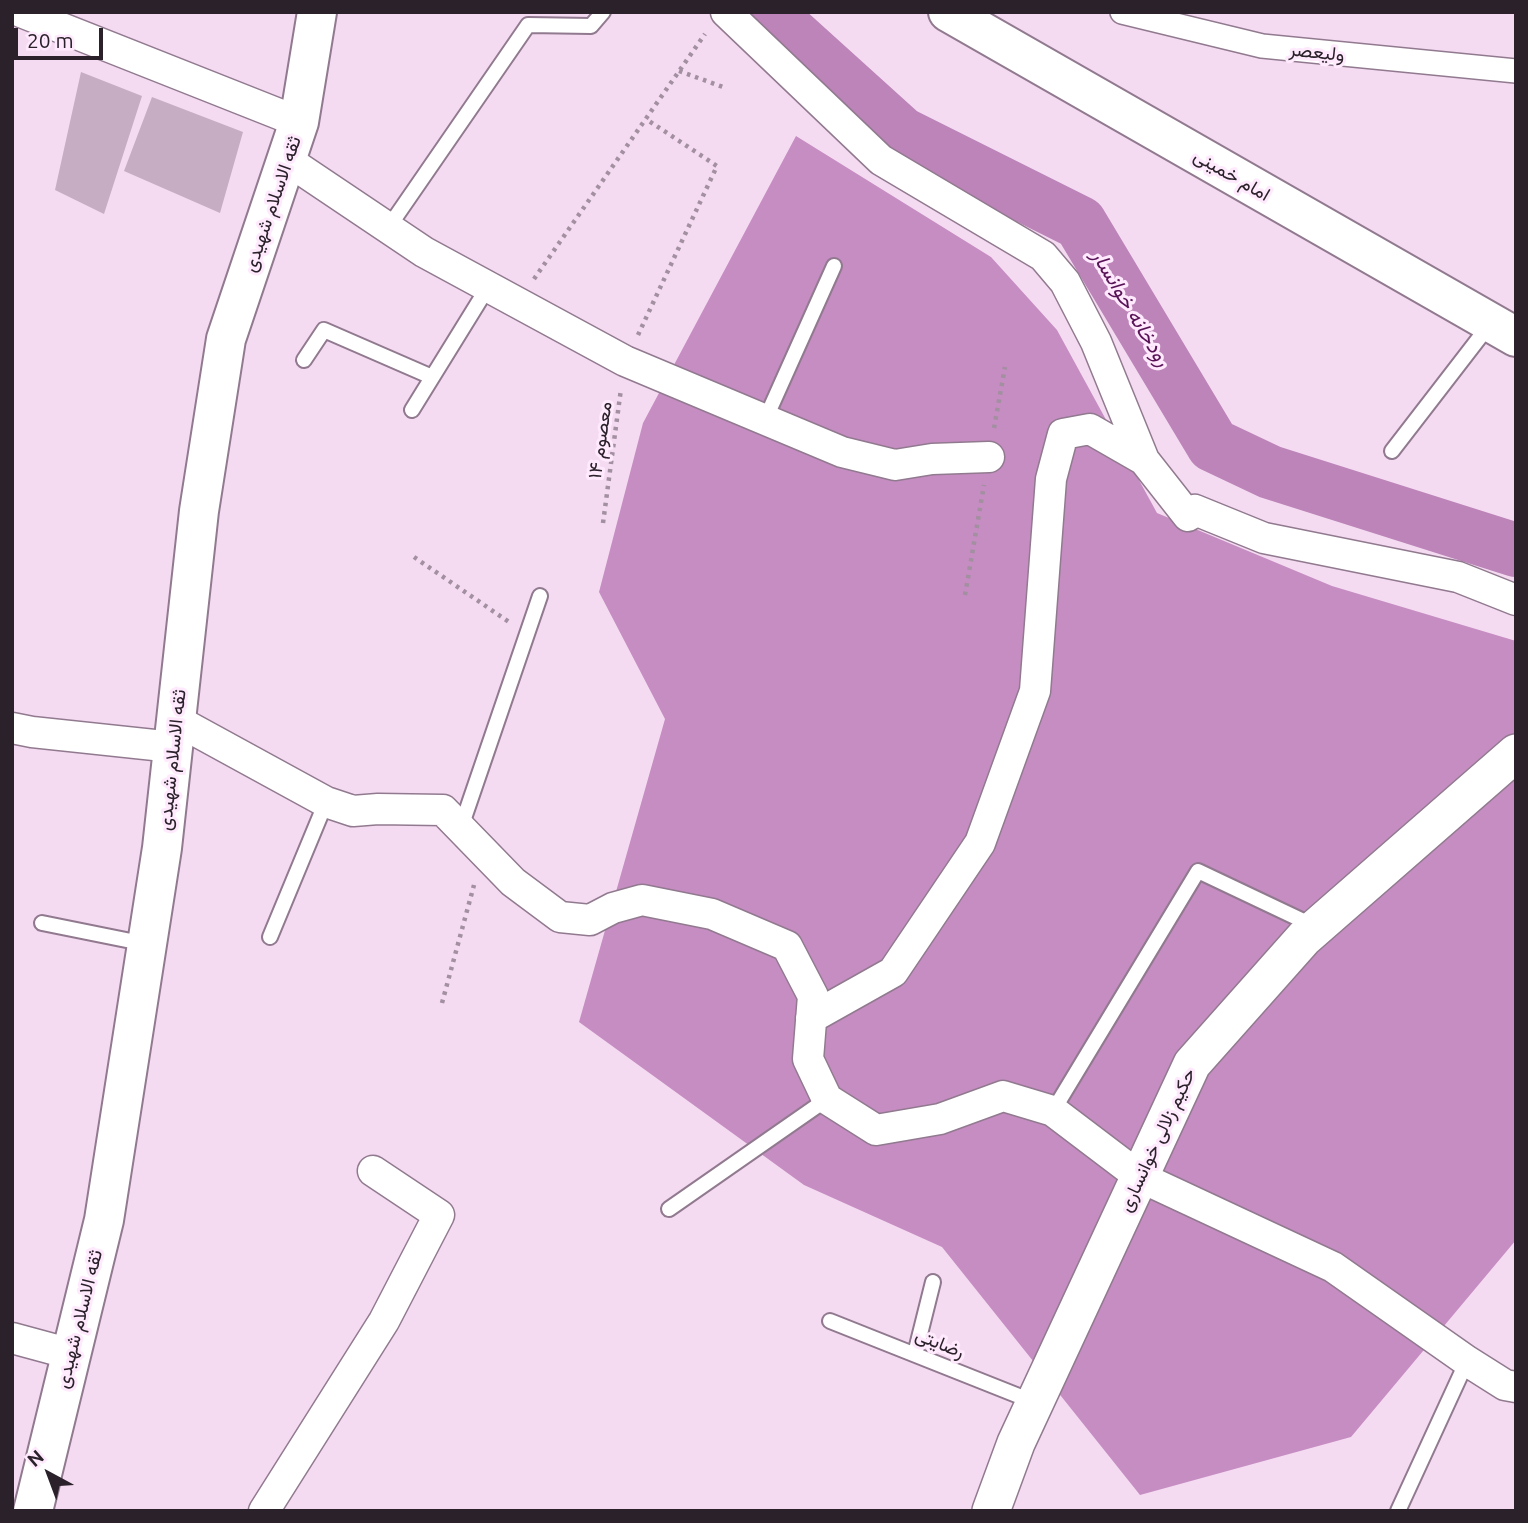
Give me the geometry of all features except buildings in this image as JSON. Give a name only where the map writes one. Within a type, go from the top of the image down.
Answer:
[{"type":"main road","name":"ثقه الاسلام شهیدی","points":[[33,1511],[104,1220],[162,848],[199,511],[226,339],[299,122],[317,12]]},
{"type":"main road","name":"امام خمینی","points":[[955,14],[1503,330]]},
{"type":"street","points":[[21,12],[299,122]]},
{"type":"street","name":"ولیعصر","points":[[1122,12],[1262,46],[1516,71]]},
{"type":"street","points":[[716,22],[881,160],[1043,256],[1065,282],[1096,342],[1144,460],[1188,516],[1195,510],[1264,538],[1458,577],[1516,600]]},
{"type":"street","points":[[287,160],[424,252],[625,361],[842,452],[895,465],[933,459],[989,457]]},
{"type":"street","points":[[811,1018],[892,972],[980,843],[1035,691],[1051,479],[1063,434],[1090,429],[1144,460]]},
{"type":"street","points":[[12,727],[32,732],[175,734],[326,802],[353,811],[443,810],[513,882],[560,917],[590,920],[613,908],[642,900],[712,914],[788,946],[813,996],[808,1059],[827,1099],[876,1130],[940,1119],[1003,1096],[1054,1111],[1140,1177],[1333,1266],[1467,1361],[1505,1385],[1516,1387]]},
{"type":"street","name":"حکیم زلالی خوانساری","points":[[991,1511],[1016,1443],[1192,1064],[1304,938],[1516,753]]},
{"type":"street","points":[[264,1511],[384,1321],[439,1215],[373,1171]]},
{"type":"street","points":[[12,1338],[71,1354]]},
{"type":"lane","points":[[388,228],[528,25],[591,26],[603,12]]},
{"type":"lane","points":[[765,420],[834,266]]},
{"type":"lane","points":[[412,410],[488,287]]},
{"type":"lane","points":[[304,360],[324,330],[432,377]]},
{"type":"lane","points":[[1392,451],[1503,330]]},
{"type":"lane","points":[[461,827],[540,597]]},
{"type":"lane","points":[[270,937],[326,802]]},
{"type":"lane","points":[[1054,1111],[1198,872],[1316,927]]},
{"type":"lane","points":[[42,923],[147,944]]},
{"type":"lane","points":[[669,1209],[827,1099]]},
{"type":"lane","points":[[915,1354],[933,1282]]},
{"type":"lane","name":"رضایتی","points":[[830,1321],[1035,1402]]},
{"type":"lane","points":[[1398,1511],[1467,1361]]},
{"type":"path","points":[[518,303],[716,22]]},
{"type":"path","points":[[679,71],[723,87]]},
{"type":"path","name":"۱۴ معصوم","points":[[603,523],[625,361],[717,166],[646,119]]},
{"type":"path","points":[[414,557],[527,635]]},
{"type":"path","points":[[442,1003],[484,850]]},
{"type":"shaded area","points":[[796,136],[991,257],[1057,330],[1157,513],[1332,586],[1516,641],[1516,1240],[1351,1437],[1140,1495],[942,1247],[804,1185],[579,1022],[665,719],[599,592],[643,423]]},
{"type":"waterway","name":"رودخانه خوانسار","points":[[767,12],[902,134],[1080,223],[1213,445],[1270,472],[1516,550]]}]
